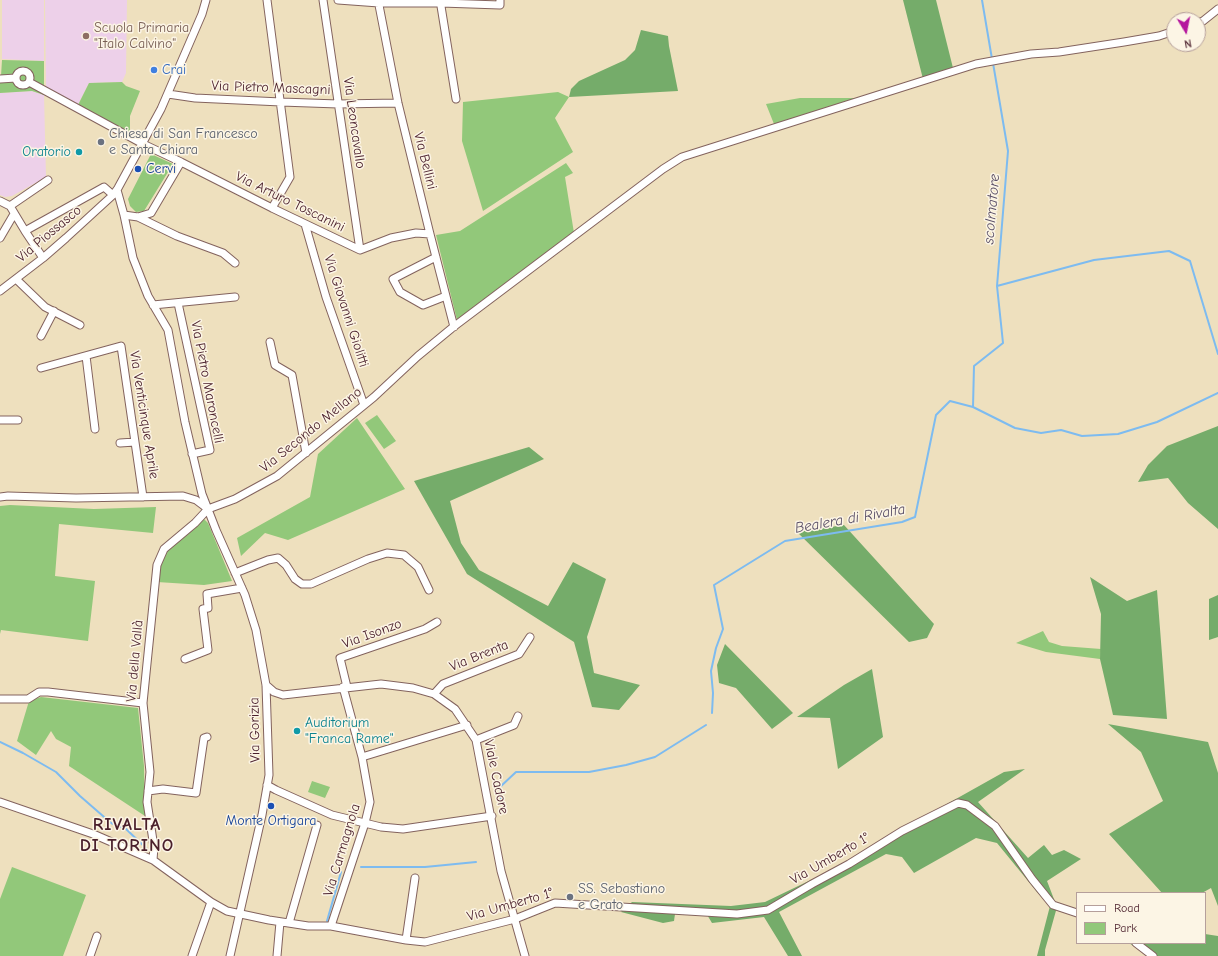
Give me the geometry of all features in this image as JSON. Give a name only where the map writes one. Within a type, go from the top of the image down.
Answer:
[{"type":"street","name":"Via Piossasco","points":[[0,291],[43,258],[115,193],[143,144],[168,94],[206,0]]},
{"type":"street","points":[[267,0],[290,176],[272,208]]},
{"type":"street","name":"Via Leoncavallo","points":[[323,0],[360,250]]},
{"type":"street","points":[[338,0],[379,2],[500,2]]},
{"type":"street","points":[[440,1],[456,99]]},
{"type":"street","name":"Via Bellini","points":[[379,2],[398,103],[454,327]]},
{"type":"street","points":[[1206,19],[1218,10]]},
{"type":"street","name":"Via Secondo Mellano","points":[[208,509],[235,499],[277,476],[306,454],[364,405],[418,356],[500,290],[663,169],[682,157],[952,72],[992,61],[1031,54],[1059,52],[1124,42],[1166,34]]},
{"type":"street","name":"Via Arturo Toscanini","points":[[0,79],[16,78],[18,83],[22,85],[29,82],[143,144],[360,250]]},
{"type":"street","name":"Via Pietro Mascagni","points":[[168,94],[195,98],[281,102],[338,104],[398,103]]},
{"type":"street","points":[[138,217],[151,213],[181,162]]},
{"type":"street","points":[[10,206],[48,180]]},
{"type":"street","name":"Via Piossasco","points":[[24,231],[104,187],[115,193]]},
{"type":"street","name":"Via Pietro Maroncelli","points":[[115,193],[124,215],[133,258],[148,296],[168,330],[192,454],[202,494],[208,509]]},
{"type":"street","points":[[0,201],[10,206],[24,231],[43,258]]},
{"type":"street","points":[[0,238],[14,214]]},
{"type":"street","points":[[124,215],[138,217],[177,236],[223,253],[235,263]]},
{"type":"street","name":"Via Giovanni Giolitti","points":[[305,224],[326,297],[364,405]]},
{"type":"street","points":[[360,250],[391,238],[416,233],[430,234]]},
{"type":"street","points":[[436,257],[393,279],[400,292],[423,305],[446,296]]},
{"type":"street","points":[[16,279],[45,307],[80,325]]},
{"type":"street","points":[[153,305],[236,296]]},
{"type":"street","name":"Via Pietro Maroncelli","points":[[178,303],[210,450],[192,454]]},
{"type":"street","points":[[40,336],[54,312]]},
{"type":"street","points":[[270,342],[275,365],[292,375],[306,454]]},
{"type":"street","name":"Via Venticinque Aprile","points":[[41,368],[121,346],[143,497]]},
{"type":"street","points":[[86,356],[95,429]]},
{"type":"street","points":[[0,420],[18,420]]},
{"type":"street","points":[[120,443],[135,442]]},
{"type":"street","points":[[0,496],[76,498],[183,496],[196,500],[208,509]]},
{"type":"street","name":"Via Gorizia","points":[[208,509],[242,588],[256,630],[266,685],[269,775],[262,815],[230,956]]},
{"type":"street","name":"Via della Vallà","points":[[153,860],[154,847],[147,802],[150,772],[143,703],[157,565],[164,549],[195,523],[208,509]]},
{"type":"street","points":[[235,573],[268,560],[278,558],[286,565],[295,579],[302,584],[311,584],[368,559],[387,553],[404,555],[409,559],[418,567],[429,590]]},
{"type":"street","points":[[185,659],[208,650],[203,609],[208,608],[207,594],[242,588]]},
{"type":"street","name":"Via Isonzo","points":[[345,687],[340,658],[425,629],[437,622]]},
{"type":"street","name":"Via Brenta","points":[[434,694],[443,684],[519,654],[530,637]]},
{"type":"street","name":"Viale Cadore","points":[[266,685],[274,692],[283,695],[381,684],[413,688],[434,694],[456,709],[476,740],[492,816],[501,871],[525,956]]},
{"type":"street","name":"Via Carmagnola","points":[[331,926],[365,823],[370,802],[362,757],[345,687]]},
{"type":"street","points":[[0,699],[28,699],[39,692],[143,703]]},
{"type":"street","points":[[476,740],[514,725],[518,716]]},
{"type":"street","points":[[362,757],[467,725]]},
{"type":"street","points":[[148,791],[163,789],[196,793],[204,738],[207,737]]},
{"type":"street","points":[[267,785],[332,815],[365,823],[403,829],[492,816]]},
{"type":"street","name":"Via Umberto 1°","points":[[0,802],[93,834],[153,860],[211,902],[227,911],[280,922],[308,926],[331,926],[406,940],[425,942],[515,919],[555,903],[737,914],[768,910],[849,864],[902,831],[958,803],[967,805],[995,826],[1032,879],[1053,905],[1076,913]]},
{"type":"street","points":[[290,923],[317,825]]},
{"type":"street","points":[[406,940],[415,878]]},
{"type":"street","points":[[192,956],[211,902]]},
{"type":"street","points":[[277,956],[280,922]]},
{"type":"street","points":[[90,956],[97,936]]},
{"type":"street","points":[[1137,944],[1153,956]]},
{"type":"shaded area","points":[[2,0],[44,0],[44,61],[2,59]]},
{"type":"shaded area","name":"Scuola Primaria \"Italo Calvino\"","points":[[45,0],[127,0],[126,73],[122,82],[89,83],[78,105],[46,89]]},
{"type":"shaded area","points":[[32,91],[44,95],[46,177],[12,196],[5,197],[0,195],[0,93]]},
{"type":"green space","points":[[903,0],[936,0],[953,68],[923,79]]},
{"type":"green space","points":[[641,30],[668,36],[678,91],[569,97],[571,89],[579,81],[625,60],[635,50]]},
{"type":"green space","points":[[2,60],[44,61],[44,95],[32,91],[0,93]]},
{"type":"green space","points":[[122,82],[126,86],[140,91],[130,116],[130,130],[127,133],[78,105],[89,83]]},
{"type":"green space","points":[[558,92],[569,97],[555,118],[573,152],[483,211],[462,141],[463,102]]},
{"type":"green space","points":[[800,98],[864,98],[774,124],[766,104]]},
{"type":"green space","points":[[151,154],[173,164],[144,211],[136,212],[130,206],[128,199]]},
{"type":"green space","points":[[566,163],[573,173],[565,177],[574,233],[457,320],[436,235],[460,231]]},
{"type":"green space","points":[[377,415],[396,441],[384,449],[365,423]]},
{"type":"green space","points":[[357,418],[405,489],[288,540],[265,533],[241,556],[237,538],[310,497],[318,454]]},
{"type":"green space","points":[[1218,426],[1218,529],[1188,503],[1168,478],[1138,482],[1148,465],[1167,446]]},
{"type":"green space","points":[[529,447],[544,459],[450,501],[461,543],[479,570],[548,606],[573,562],[606,579],[587,637],[594,673],[640,685],[619,710],[592,707],[574,642],[467,574],[414,481]]},
{"type":"green space","points":[[10,505],[94,509],[156,507],[153,533],[59,524],[55,576],[95,581],[88,641],[1,630],[0,634],[0,506]]},
{"type":"green space","points":[[204,519],[208,523],[232,581],[204,585],[157,582],[159,564],[166,551]]},
{"type":"green space","points":[[844,525],[934,624],[927,638],[909,642],[797,532]]},
{"type":"green space","points":[[1090,577],[1127,601],[1157,590],[1167,719],[1113,715],[1100,659],[1101,614]]},
{"type":"green space","points":[[1218,595],[1218,637],[1209,640],[1209,599]]},
{"type":"green space","points":[[1043,631],[1049,642],[1062,646],[1101,649],[1100,659],[1046,652],[1016,643]]},
{"type":"green space","points":[[725,644],[793,713],[772,729],[736,688],[719,683],[717,665]]},
{"type":"green space","points":[[872,669],[883,737],[838,769],[830,718],[797,717],[844,685]]},
{"type":"green space","points":[[41,697],[138,708],[144,766],[145,816],[69,766],[71,747],[56,739],[51,731],[36,755],[17,741],[29,701]]},
{"type":"green space","points":[[1108,724],[1208,742],[1218,773],[1218,906],[1211,888],[1204,892],[1161,892],[1109,834],[1163,801],[1141,752]]},
{"type":"green space","points":[[1025,769],[978,802],[1028,858],[1044,845],[1052,855],[1064,850],[1081,859],[1047,881],[1057,907],[1045,950],[1045,956],[1037,956],[1050,906],[997,843],[976,838],[914,873],[902,857],[886,854],[779,912],[802,956],[788,956],[764,917],[712,923],[706,913],[675,914],[674,921],[663,923],[621,912],[632,902],[731,906],[765,902],[848,862],[897,832],[1004,772]]},
{"type":"green space","points":[[312,781],[330,787],[325,798],[308,792]]},
{"type":"green space","points":[[12,867],[86,895],[63,956],[0,956],[0,899]]},
{"type":"green space","points":[[1206,934],[1218,936],[1218,956],[1148,956],[1130,944],[1206,944]]},
{"type":"waterway","name":"scolmatore","points":[[982,0],[992,59]]},
{"type":"waterway","name":"scolmatore","points":[[973,407],[974,366],[1003,343],[997,286],[1008,151],[993,63]]},
{"type":"waterway","points":[[997,286],[1094,260],[1169,251],[1190,261],[1218,354]]},
{"type":"waterway","name":"Bealera di Rivalta","points":[[712,713],[713,693],[711,671],[716,648],[723,629],[714,585],[785,541],[902,522],[915,517],[936,415],[950,401],[973,407],[1015,428],[1041,433],[1061,430],[1082,436],[1118,434],[1157,422],[1218,393]]},
{"type":"waterway","name":"Bealera di Rivalta","points":[[501,799],[500,787],[516,772],[589,772],[626,765],[655,757],[706,725]]},
{"type":"waterway","name":"Bealera di Rivalta","points":[[0,742],[56,772],[80,796],[111,823],[126,829],[147,849]]},
{"type":"waterway","name":"Bealera di Rivalta","points":[[361,867],[425,867],[476,862]]},
{"type":"waterway","name":"Bealera di Rivalta","points":[[327,921],[341,872]]},
{"type":"place","name":"Scuola Primaria \"Italo Calvino\"","points":[[86,36]]},
{"type":"place","name":"Crai","points":[[154,70]]},
{"type":"place","name":"Chiesa di San Francesco e Santa Chiara","points":[[101,142]]},
{"type":"place","name":"Oratorio","points":[[79,152]]},
{"type":"place","name":"Cervi","points":[[138,169]]},
{"type":"place","name":"Auditorium \"Franca Rame\"","points":[[297,731]]},
{"type":"place","name":"Monte Ortigara","points":[[271,806]]},
{"type":"place","name":"SS. Sebastiano e Grato","points":[[570,897]]},
{"type":"district","name":"RIVALTA DI TORINO","points":[[127,835]]}]
